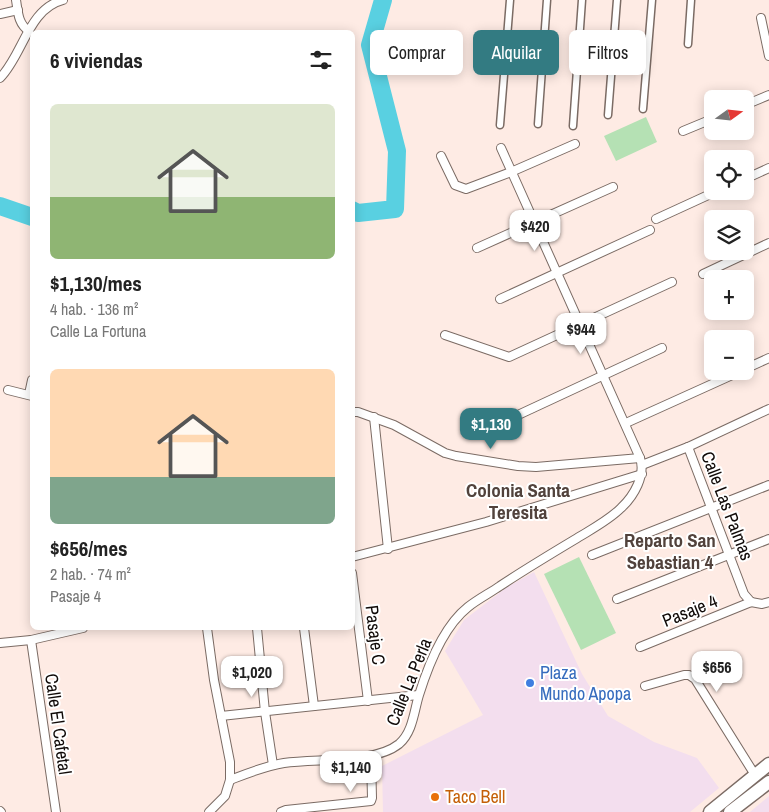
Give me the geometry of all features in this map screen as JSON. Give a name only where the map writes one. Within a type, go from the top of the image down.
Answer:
[{"type":"main road","points":[[710,812],[769,764]]},
{"type":"main road","points":[[730,812],[769,782]]},
{"type":"street","points":[[16,0],[23,27],[29,31]]},
{"type":"street","points":[[0,78],[11,65],[38,15],[60,0]]},
{"type":"street","points":[[500,125],[510,0]]},
{"type":"street","points":[[538,124],[547,0]]},
{"type":"street","points":[[573,126],[582,0]]},
{"type":"street","points":[[608,115],[617,0]]},
{"type":"street","points":[[643,109],[652,0]]},
{"type":"street","points":[[688,44],[691,0]]},
{"type":"street","points":[[0,14],[18,10]]},
{"type":"street","points":[[761,18],[769,56]]},
{"type":"street","points":[[754,101],[769,95]]},
{"type":"street","points":[[683,131],[704,122]]},
{"type":"street","points":[[441,156],[452,180],[460,188],[471,188],[575,144]]},
{"type":"street","points":[[501,148],[626,423],[641,461]]},
{"type":"street","points":[[754,175],[769,168]]},
{"type":"street","points":[[477,248],[613,187]]},
{"type":"street","points":[[656,219],[704,197]]},
{"type":"street","points":[[500,299],[650,230]]},
{"type":"street","points":[[703,274],[769,243]]},
{"type":"street","points":[[445,335],[509,357],[672,282]]},
{"type":"street","points":[[518,415],[662,348]]},
{"type":"street","points":[[754,365],[769,358]]},
{"type":"street","points":[[626,423],[721,380]]},
{"type":"street","points":[[8,390],[30,395]]},
{"type":"street","points":[[355,413],[394,425],[445,453],[518,466],[536,467],[641,461],[688,447],[769,409]]},
{"type":"street","points":[[374,418],[388,549]]},
{"type":"street","name":"Calle Las Palmas","points":[[688,447],[744,594],[751,602]]},
{"type":"street","name":"Calle La Perla","points":[[230,780],[273,765],[299,761],[371,756],[394,747],[407,733],[413,719],[418,695],[452,622],[468,607],[601,524],[622,508],[636,490],[642,474],[641,461]]},
{"type":"street","points":[[355,557],[486,522],[642,474]]},
{"type":"street","points":[[592,555],[769,485]]},
{"type":"street","points":[[617,600],[769,539]]},
{"type":"street","name":"Pasaje C","points":[[355,597],[368,701]]},
{"type":"street","points":[[751,602],[762,604],[769,602]]},
{"type":"street","name":"Pasaje 4","points":[[640,647],[751,602]]},
{"type":"street","points":[[0,643],[31,640],[74,630]]},
{"type":"street","points":[[207,630],[214,680],[230,762],[230,780],[225,796],[209,812]]},
{"type":"street","points":[[256,630],[273,765]]},
{"type":"street","points":[[304,630],[314,706]]},
{"type":"street","name":"Calle El Cafetal","points":[[31,640],[56,812]]},
{"type":"street","points":[[645,686],[684,675],[695,679],[755,775]]},
{"type":"street","points":[[221,716],[418,695]]},
{"type":"street","points":[[281,812],[371,801],[371,756]]},
{"type":"shaded area","name":"Plaza Mundo Apopa","points":[[534,572],[582,674],[608,716],[654,742],[697,758],[719,788],[690,812],[383,812],[382,766],[483,715],[445,651],[464,620],[507,587]]},
{"type":"shaded area","points":[[769,796],[769,812],[750,812]]},
{"type":"green space","points":[[646,117],[657,142],[616,161],[604,136]]},
{"type":"green space","points":[[579,557],[616,633],[581,650],[544,574]]},
{"type":"waterway","points":[[355,212],[358,213],[395,209],[397,151],[370,45],[383,0]]},
{"type":"waterway","points":[[0,206],[30,216]]},
{"type":"place","name":"Plaza Mundo Apopa","points":[[530,683]]},
{"type":"place","name":"Taco Bell","points":[[435,797]]},
{"type":"district","name":"Colonia Santa Teresita","points":[[518,501]]},
{"type":"district","name":"Reparto San Sebastian 4","points":[[670,551]]}]
